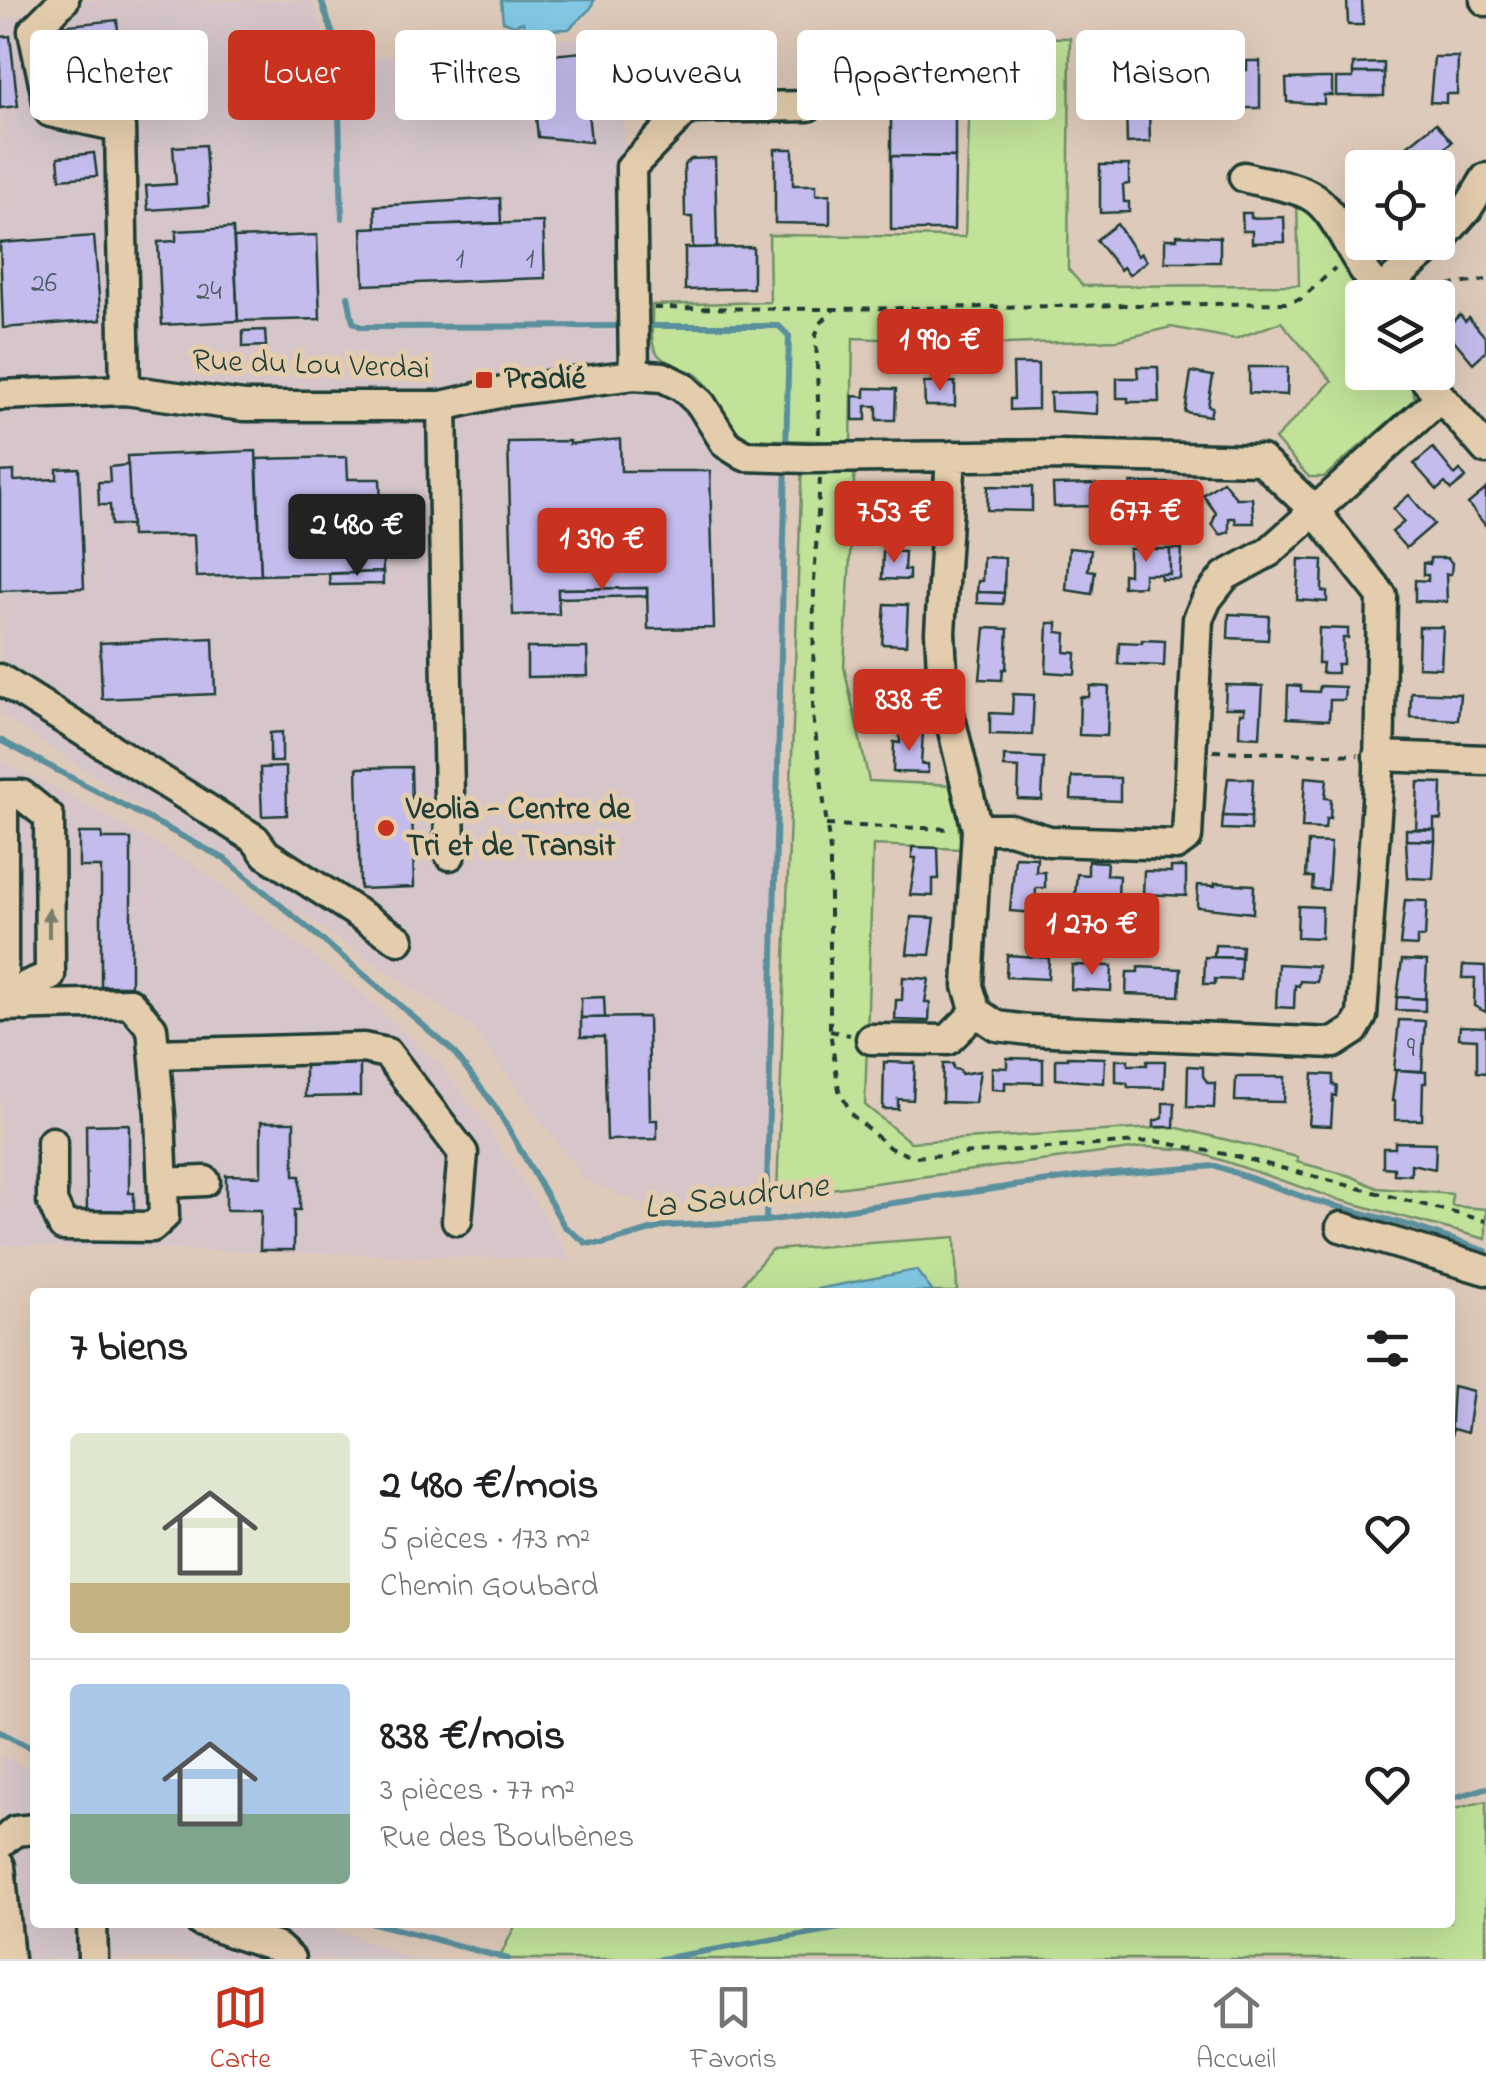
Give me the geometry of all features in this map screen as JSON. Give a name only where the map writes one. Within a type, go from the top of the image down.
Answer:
[{"type":"street","points":[[64,0],[33,31],[50,112],[120,127],[125,390]]},
{"type":"street","points":[[634,375],[631,168],[688,108],[797,106]]},
{"type":"street","points":[[1244,177],[1310,194],[1323,205],[1371,280]]},
{"type":"street","points":[[1455,220],[1485,183]]},
{"type":"street","points":[[1393,280],[1416,260]]},
{"type":"street","name":"Rue du Lou Verdai","points":[[2,397],[125,390],[244,406],[442,406],[507,390],[634,375],[662,378],[684,387],[701,404],[726,444],[745,456],[1261,460],[1313,509],[1382,596],[1379,764],[1362,1016],[1354,1030],[1334,1043],[1029,1030],[997,1026],[976,1012]]},
{"type":"street","points":[[1434,390],[1486,449]]},
{"type":"street","points":[[976,830],[1010,829],[1049,842],[1176,845],[1187,837],[1198,619],[1207,599],[1225,576],[1269,552],[1440,398]]},
{"type":"street","points":[[442,406],[450,856]]},
{"type":"street","points":[[871,1039],[948,1040],[976,1012],[968,986],[976,830],[944,690],[940,632],[951,456]]},
{"type":"street","points":[[0,679],[255,839],[266,854],[399,940]]},
{"type":"street","points":[[0,698],[250,853],[266,854]]},
{"type":"street","points":[[1379,764],[1486,760]]},
{"type":"street","points":[[22,795],[49,817],[50,976],[12,997],[3,796],[22,795]]},
{"type":"street","points":[[12,997],[130,1002],[152,1028],[164,1216],[152,1226],[63,1226],[52,1201],[52,1142]]},
{"type":"street","points":[[154,1054],[207,1058],[364,1048],[387,1053],[462,1153],[456,1220]]},
{"type":"street","points":[[163,1183],[205,1181]]},
{"type":"street","points":[[1341,1227],[1486,1270]]},
{"type":"street","points":[[0,1844],[15,1832],[30,1830]]},
{"type":"street","points":[[0,1866],[9,1959]]},
{"type":"street","points":[[92,1928],[93,1959]]},
{"type":"street","points":[[219,1928],[278,1948],[290,1959]]},
{"type":"path","points":[[634,309],[1286,303],[1300,298],[1340,264]]},
{"type":"path","points":[[1455,285],[1486,280]]},
{"type":"path","points":[[834,309],[816,334],[813,714],[830,850],[830,1031],[839,1090],[852,1115],[890,1148],[914,1157],[1155,1142],[1216,1151],[1486,1221]]},
{"type":"path","points":[[1193,750],[1379,764]]},
{"type":"path","points":[[826,825],[976,830]]},
{"type":"shaded area","points":[[37,0],[312,0],[323,30],[228,30],[228,120],[375,120],[375,57],[395,55],[395,120],[556,120],[556,40],[576,38],[576,120],[625,120],[612,326],[793,334],[766,1212],[644,1205],[584,1179],[472,1028],[0,714],[0,18],[39,12]]},
{"type":"shaded area","points":[[0,761],[193,864],[360,992],[442,1067],[485,1124],[572,1260],[0,1245]]},
{"type":"shaded area","points":[[0,1755],[30,1771],[30,1928],[334,1928],[397,1954],[422,1959],[0,1959]]},
{"type":"green space","points":[[1056,38],[1070,38],[1068,269],[1083,286],[1299,285],[1297,201],[1304,200],[1355,280],[1345,280],[1345,390],[1413,390],[1415,399],[1324,477],[1309,477],[1275,439],[1332,381],[1281,322],[1235,339],[1171,327],[1118,340],[1005,344],[853,338],[851,442],[746,439],[698,376],[665,360],[654,347],[652,305],[770,302],[769,235],[965,237],[969,120],[1056,120]]},
{"type":"green space","points":[[802,461],[855,463],[844,667],[869,781],[954,785],[961,849],[873,845],[865,1105],[910,1142],[1174,1127],[1297,1157],[1297,1162],[1351,1176],[1377,1188],[1452,1194],[1452,1206],[1486,1209],[1486,1239],[1340,1200],[1191,1150],[1146,1147],[777,1196]]},
{"type":"green space","points":[[955,1237],[957,1288],[739,1288],[771,1250]]},
{"type":"green space","points":[[1486,1801],[1486,1959],[499,1959],[514,1928],[1455,1928],[1455,1809]]},
{"type":"water","points":[[501,0],[594,0],[569,29],[524,30],[523,22],[514,25],[503,21]]},
{"type":"water","points":[[916,1270],[930,1288],[822,1288]]},
{"type":"building","points":[[1347,0],[1362,0],[1363,25],[1348,25]]},
{"type":"building","points":[[117,20],[118,30],[59,30],[59,26]]},
{"type":"building","points":[[10,36],[18,106],[0,108],[0,37]]},
{"type":"building","points":[[576,53],[576,120],[589,120],[591,142],[538,137],[536,120],[556,120],[556,54]]},
{"type":"building","points":[[1434,57],[1458,57],[1457,94],[1446,94],[1446,103],[1430,102]]},
{"type":"building","points":[[1247,61],[1260,61],[1260,108],[1245,108]]},
{"type":"building","points":[[1384,63],[1384,73],[1353,73],[1353,64]]},
{"type":"building","points":[[1353,73],[1384,73],[1384,96],[1336,96],[1336,78],[1353,78]]},
{"type":"building","points":[[1332,78],[1332,95],[1324,95],[1324,104],[1287,102],[1286,79]]},
{"type":"building","points":[[891,120],[955,120],[955,157],[891,156]]},
{"type":"building","points":[[1126,120],[1149,120],[1150,142],[1127,143]]},
{"type":"building","points":[[1436,123],[1452,142],[1443,150],[1402,150]]},
{"type":"building","points":[[205,145],[209,206],[148,210],[146,186],[176,184],[173,147]]},
{"type":"building","points":[[775,149],[793,149],[793,185],[816,185],[816,195],[830,194],[830,224],[775,223]]},
{"type":"building","points":[[94,153],[97,176],[60,179],[58,157]]},
{"type":"building","points":[[891,156],[955,157],[954,230],[891,230]]},
{"type":"building","points":[[715,158],[717,248],[693,248],[692,217],[685,217],[684,165],[691,159]]},
{"type":"building","points":[[1100,165],[1129,165],[1129,184],[1123,185],[1129,212],[1100,213]]},
{"type":"building","points":[[500,198],[501,223],[376,228],[375,206]]},
{"type":"building","points":[[1242,213],[1251,213],[1251,218],[1284,217],[1285,242],[1252,243],[1252,231],[1243,231]]},
{"type":"building","points":[[543,222],[545,278],[364,285],[362,228]]},
{"type":"building","points":[[1117,224],[1138,256],[1141,253],[1147,261],[1129,275],[1123,267],[1120,270],[1096,240]]},
{"type":"building","points":[[233,228],[238,321],[162,325],[158,242],[176,241],[176,231]]},
{"type":"building","points":[[317,235],[320,319],[238,321],[234,238]]},
{"type":"building","points":[[1177,235],[1220,237],[1220,262],[1165,262],[1165,239],[1177,239]]},
{"type":"building","points":[[94,236],[101,320],[3,328],[0,243]]},
{"type":"building","points":[[753,247],[753,288],[685,290],[685,248]]},
{"type":"building","points":[[1460,315],[1465,321],[1469,318],[1486,338],[1486,351],[1473,363],[1455,342],[1455,319]]},
{"type":"building","points":[[265,330],[266,346],[243,347],[243,331]]},
{"type":"building","points":[[1013,364],[1038,364],[1038,409],[1010,410],[1010,399],[1014,399]]},
{"type":"building","points":[[1137,367],[1158,367],[1159,402],[1117,398],[1117,378],[1138,378]]},
{"type":"building","points":[[1249,367],[1288,367],[1287,395],[1249,393]]},
{"type":"building","points":[[1191,372],[1213,376],[1210,416],[1185,412]]},
{"type":"building","points":[[955,382],[955,406],[925,406],[924,383]]},
{"type":"building","points":[[865,388],[896,389],[895,420],[877,420],[877,406],[866,406],[866,420],[853,420],[853,396],[865,397]]},
{"type":"building","points":[[1097,392],[1097,414],[1051,411],[1050,393]]},
{"type":"building","points":[[620,439],[621,471],[710,471],[714,628],[648,629],[647,588],[558,589],[559,614],[513,615],[508,442],[570,441],[569,444]]},
{"type":"building","points":[[1433,448],[1455,475],[1460,470],[1466,478],[1451,490],[1445,483],[1437,490],[1414,464]]},
{"type":"building","points":[[256,451],[261,575],[196,577],[194,535],[131,536],[127,456]]},
{"type":"building","points":[[347,457],[348,479],[380,479],[383,572],[261,575],[257,459]]},
{"type":"building","points":[[128,465],[131,525],[111,525],[110,505],[99,505],[98,482],[110,482],[109,467]]},
{"type":"building","points":[[79,468],[84,588],[0,591],[0,472],[14,471],[14,481],[57,479],[57,469]]},
{"type":"building","points":[[1223,481],[1236,498],[1252,498],[1254,523],[1236,523],[1235,518],[1229,518],[1229,532],[1220,535],[1212,524],[1216,513],[1203,495]]},
{"type":"building","points":[[1131,483],[1177,483],[1177,507],[1131,507]]},
{"type":"building","points":[[1096,484],[1096,506],[1054,507],[1053,485]]},
{"type":"building","points":[[988,486],[1032,487],[1032,511],[987,510]]},
{"type":"building","points":[[867,488],[912,493],[911,518],[865,516]]},
{"type":"building","points":[[1486,489],[1486,526],[1468,504]]},
{"type":"building","points":[[1409,495],[1434,524],[1406,548],[1392,532],[1404,522],[1393,509]]},
{"type":"building","points":[[1069,548],[1091,550],[1088,570],[1095,571],[1092,594],[1066,590]]},
{"type":"building","points":[[1129,549],[1170,549],[1170,574],[1144,574],[1144,586],[1123,587],[1123,574],[1129,575]]},
{"type":"building","points":[[1170,549],[1182,549],[1180,579],[1161,579],[1160,574],[1170,574]]},
{"type":"building","points":[[883,551],[905,552],[904,570],[909,570],[909,580],[882,579]]},
{"type":"building","points":[[983,557],[1005,558],[1004,593],[977,592],[978,581],[982,581]]},
{"type":"building","points":[[1430,558],[1447,558],[1452,563],[1451,574],[1446,574],[1447,602],[1415,601],[1415,580],[1428,581],[1428,575],[1423,575],[1423,563],[1430,564]]},
{"type":"building","points":[[1299,559],[1323,560],[1322,591],[1327,592],[1327,602],[1297,600]]},
{"type":"building","points":[[383,572],[383,584],[330,585],[329,574]]},
{"type":"building","points":[[647,588],[647,596],[558,598],[558,589]]},
{"type":"building","points":[[977,592],[1004,593],[1003,604],[977,603]]},
{"type":"building","points":[[885,604],[908,605],[906,645],[882,644]]},
{"type":"building","points":[[1229,614],[1269,616],[1268,640],[1228,638]]},
{"type":"building","points":[[1048,623],[1057,623],[1057,632],[1066,633],[1065,652],[1076,653],[1075,674],[1046,672]]},
{"type":"building","points":[[1419,627],[1443,627],[1441,668],[1418,667]]},
{"type":"building","points":[[985,628],[1008,629],[1002,680],[980,679]]},
{"type":"building","points":[[1319,628],[1348,629],[1348,638],[1343,638],[1343,664],[1337,664],[1337,673],[1322,673],[1323,663],[1318,663]]},
{"type":"building","points":[[213,638],[215,694],[102,699],[100,643]]},
{"type":"building","points":[[1165,641],[1164,666],[1118,664],[1119,642]]},
{"type":"building","points":[[527,648],[587,648],[588,676],[527,677]]},
{"type":"building","points":[[888,673],[901,673],[900,681],[911,681],[910,694],[900,693],[900,707],[866,706],[865,674],[888,678]]},
{"type":"building","points":[[1226,685],[1263,686],[1260,737],[1239,736],[1240,713],[1244,713],[1244,708],[1225,708]]},
{"type":"building","points":[[1288,685],[1319,692],[1320,686],[1345,687],[1344,700],[1330,700],[1329,720],[1287,718]]},
{"type":"building","points":[[1090,686],[1109,687],[1107,736],[1079,735],[1080,697],[1089,697]]},
{"type":"building","points":[[1411,692],[1460,694],[1458,720],[1410,717]]},
{"type":"building","points":[[1013,694],[1034,695],[1032,735],[990,734],[990,713],[1012,714]]},
{"type":"building","points":[[900,731],[923,732],[921,764],[928,764],[928,773],[893,772],[894,742],[900,743]]},
{"type":"building","points":[[282,732],[282,762],[270,762],[270,733]]},
{"type":"building","points":[[1004,756],[1044,758],[1042,800],[1018,799],[1019,768],[1004,767]]},
{"type":"building","points":[[286,767],[287,815],[262,816],[260,768]]},
{"type":"building","name":"Veolia - Centre de Tri et de Transit","points":[[411,767],[414,887],[360,889],[357,768]]},
{"type":"building","points":[[1072,777],[1120,778],[1120,801],[1071,799]]},
{"type":"building","points":[[1305,777],[1327,779],[1325,798],[1331,799],[1325,829],[1302,828]]},
{"type":"building","points":[[1228,778],[1253,779],[1251,817],[1223,816]]},
{"type":"building","points":[[1418,782],[1442,783],[1441,820],[1434,819],[1434,830],[1416,829]]},
{"type":"building","points":[[1223,816],[1251,817],[1251,830],[1222,829]]},
{"type":"building","points":[[1406,829],[1435,830],[1435,841],[1406,840]]},
{"type":"building","points":[[79,833],[102,833],[102,839],[131,839],[131,986],[101,986],[101,867],[79,867]]},
{"type":"building","points":[[1406,840],[1435,841],[1433,879],[1408,878]]},
{"type":"building","points":[[1308,842],[1331,843],[1328,890],[1312,889],[1313,877],[1306,877]]},
{"type":"building","points":[[912,847],[938,848],[939,879],[933,879],[933,896],[910,895],[916,858],[912,858]]},
{"type":"building","points":[[1015,857],[1037,858],[1036,872],[1045,872],[1045,888],[1036,888],[1035,913],[1010,911]]},
{"type":"building","points":[[1088,861],[1107,862],[1106,875],[1119,876],[1118,896],[1075,895],[1077,874],[1088,875]]},
{"type":"building","points":[[1171,867],[1186,867],[1186,896],[1143,894],[1144,871],[1171,872]]},
{"type":"building","points":[[1198,885],[1254,885],[1253,913],[1197,907]]},
{"type":"building","points":[[1405,900],[1427,901],[1425,937],[1417,937],[1417,946],[1400,945]]},
{"type":"building","points":[[1298,906],[1322,907],[1321,938],[1297,937]]},
{"type":"building","points":[[911,917],[935,918],[930,955],[907,954]]},
{"type":"building","points":[[1215,945],[1242,946],[1241,958],[1214,957]]},
{"type":"building","points":[[1007,955],[1049,958],[1048,979],[1006,977]]},
{"type":"building","points":[[1205,957],[1241,958],[1240,980],[1215,979],[1215,984],[1204,984]]},
{"type":"building","points":[[1402,960],[1427,961],[1425,999],[1397,997]]},
{"type":"building","points":[[1278,964],[1318,966],[1317,982],[1300,981],[1299,986],[1295,985],[1294,1008],[1276,1007]]},
{"type":"building","points":[[1072,965],[1112,966],[1111,991],[1071,989]]},
{"type":"building","points":[[1463,965],[1485,966],[1486,1012],[1474,1006],[1475,978],[1462,978]]},
{"type":"building","points":[[1138,967],[1181,969],[1179,996],[1126,994],[1127,972],[1138,972]]},
{"type":"building","points":[[903,977],[929,979],[925,1002],[930,1002],[929,1021],[895,1020],[896,1000],[902,1000]]},
{"type":"building","points":[[604,997],[605,1018],[581,1018],[581,998]]},
{"type":"building","points":[[1397,997],[1425,999],[1425,1011],[1396,1010]]},
{"type":"building","points":[[648,1017],[650,1120],[657,1120],[657,1139],[607,1140],[604,1037],[581,1037],[581,1018]]},
{"type":"building","points":[[1399,1020],[1425,1021],[1422,1071],[1394,1070]]},
{"type":"building","points":[[1460,1026],[1486,1027],[1486,1073],[1477,1072],[1477,1039],[1459,1038]]},
{"type":"building","points":[[360,1057],[360,1096],[305,1097],[305,1058]]},
{"type":"building","points":[[1007,1058],[1043,1059],[1043,1083],[1005,1082],[1005,1090],[992,1089],[992,1067],[1007,1068]]},
{"type":"building","points":[[1105,1058],[1104,1083],[1056,1079],[1056,1059]]},
{"type":"building","points":[[1116,1060],[1128,1060],[1128,1065],[1165,1061],[1164,1088],[1128,1087],[1127,1083],[1116,1082]]},
{"type":"building","points":[[884,1062],[915,1063],[913,1100],[898,1099],[898,1109],[883,1109]]},
{"type":"building","points":[[943,1064],[953,1064],[953,1069],[961,1074],[980,1071],[975,1103],[942,1102]]},
{"type":"building","points":[[1188,1066],[1203,1067],[1208,1083],[1215,1083],[1214,1108],[1187,1107]]},
{"type":"building","points":[[1396,1070],[1426,1072],[1422,1120],[1395,1120],[1392,1101]]},
{"type":"building","points":[[1313,1074],[1333,1075],[1333,1085],[1337,1086],[1331,1126],[1309,1125]]},
{"type":"building","points":[[1236,1077],[1285,1077],[1284,1102],[1235,1101]]},
{"type":"building","points":[[1163,1103],[1175,1103],[1174,1127],[1154,1127],[1154,1121],[1163,1118]]},
{"type":"building","points":[[261,1122],[294,1122],[294,1176],[300,1176],[300,1210],[294,1210],[294,1250],[260,1250],[261,1210],[226,1210],[226,1175],[261,1176]]},
{"type":"building","points":[[129,1124],[129,1193],[134,1193],[134,1215],[87,1215],[86,1125]]},
{"type":"building","points":[[1395,1142],[1436,1143],[1435,1169],[1411,1164],[1411,1175],[1394,1174],[1394,1168],[1383,1167],[1383,1148],[1395,1148]]},
{"type":"building","points":[[1455,1386],[1473,1391],[1467,1433],[1455,1430]]},
{"type":"waterway","points":[[321,0],[337,46],[342,218]]},
{"type":"waterway","points":[[348,296],[353,322],[361,327],[628,326]]},
{"type":"waterway","points":[[641,326],[779,326],[789,336],[786,450]]},
{"type":"waterway","points":[[766,1221],[786,463]]},
{"type":"waterway","name":"La Saudrune","points":[[0,740],[225,859],[374,983],[453,1051],[497,1109],[564,1226],[586,1243],[602,1244],[665,1226],[766,1221],[1085,1176],[1216,1166],[1312,1200],[1412,1226],[1486,1251]]},
{"type":"waterway","points":[[0,1732],[30,1747]]},
{"type":"waterway","points":[[1455,1797],[1486,1788]]},
{"type":"waterway","points":[[392,1928],[508,1959]]},
{"type":"waterway","points":[[660,1959],[840,1928]]},
{"type":"place","name":"Pradié","points":[[484,380]]},
{"type":"place","name":"Veolia - Centre de Tri et de Transit","points":[[386,828]]}]
